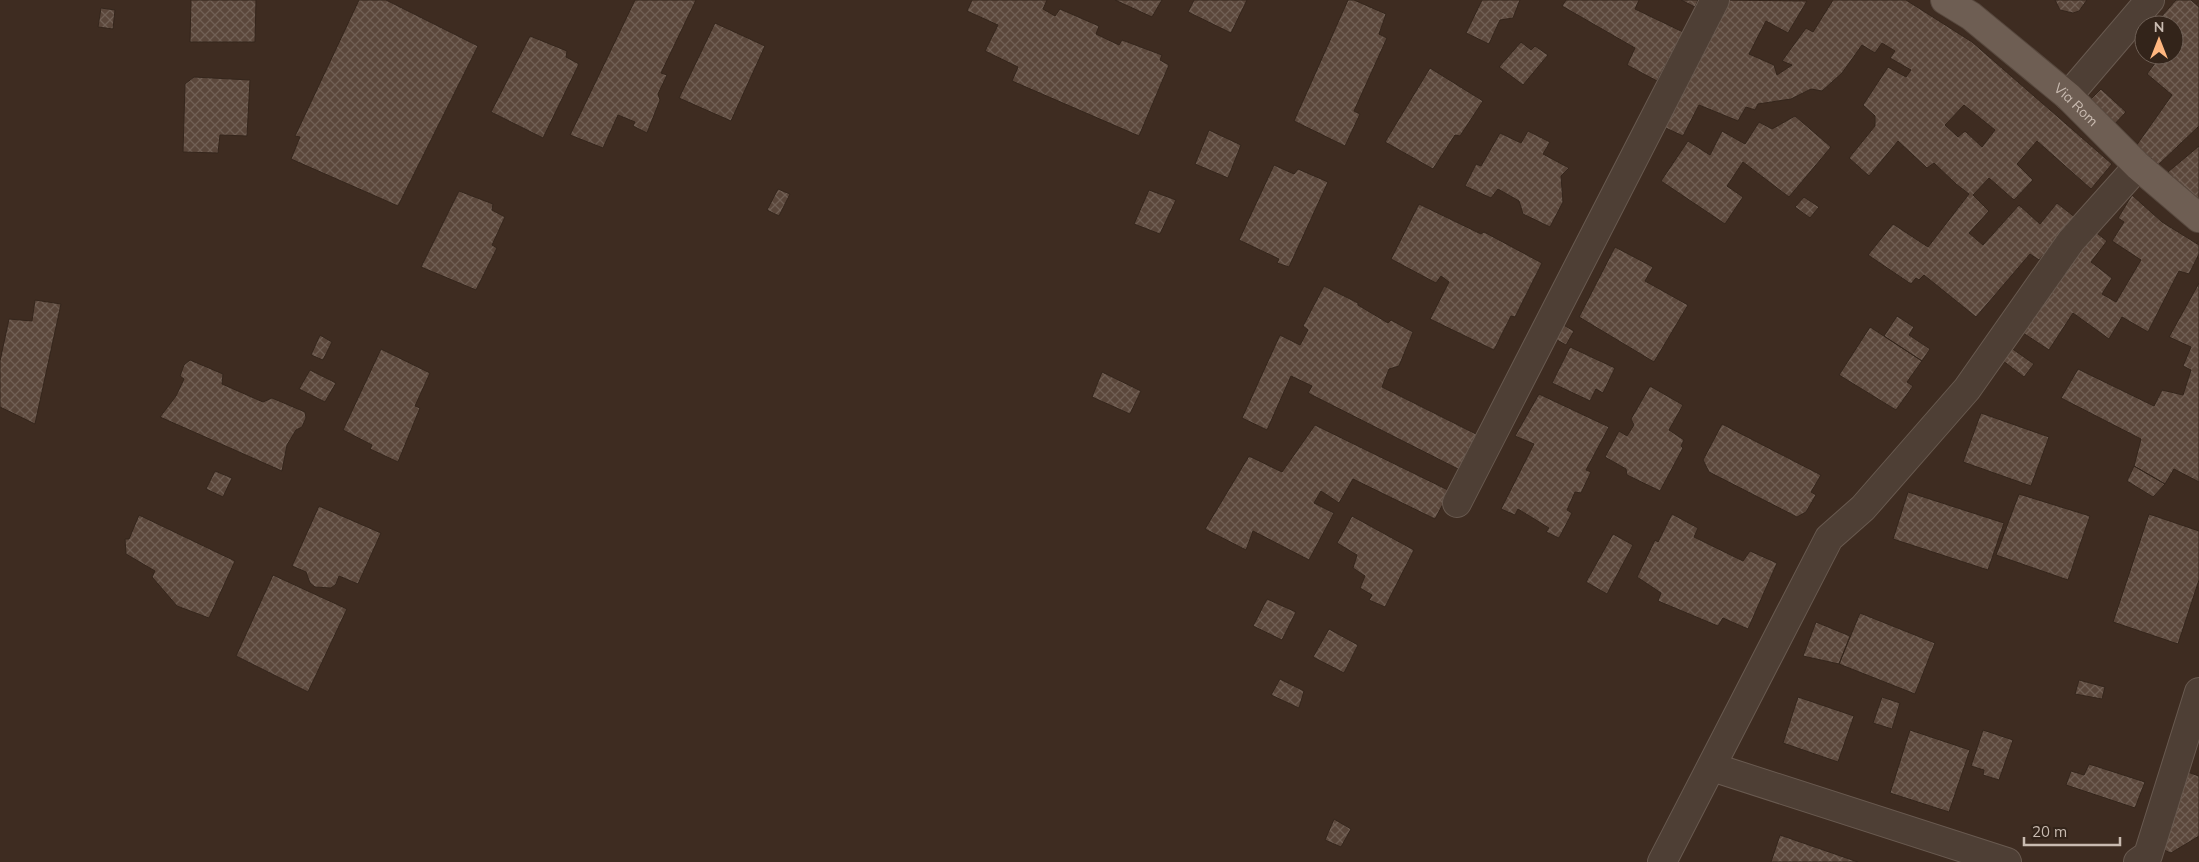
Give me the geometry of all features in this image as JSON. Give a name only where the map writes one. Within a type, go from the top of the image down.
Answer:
[{"type":"main road","name":"Via Rom","points":[[1945,0],[1971,16],[2068,96],[2138,166],[2199,218]]},
{"type":"street","points":[[1457,503],[1715,0]]},
{"type":"street","points":[[2068,96],[2150,0]]},
{"type":"street","points":[[1662,862],[1829,538],[1863,508],[1967,390],[2071,241],[2138,166]]},
{"type":"street","points":[[2138,862],[2148,855],[2199,692]]},
{"type":"street","points":[[1712,767],[2008,862]]},
{"type":"building","points":[[191,0],[256,0],[255,42],[190,42]]},
{"type":"building","points":[[359,0],[386,0],[478,46],[398,206],[291,159],[300,137],[295,136]]},
{"type":"building","points":[[635,0],[696,0],[661,73],[667,75],[658,94],[660,100],[647,133],[633,126],[635,122],[618,115],[603,148],[570,135]]},
{"type":"building","points":[[972,0],[1047,0],[1043,9],[1055,16],[1060,9],[1099,26],[1096,34],[1119,45],[1122,40],[1162,55],[1160,60],[1169,65],[1139,136],[1012,81],[1018,67],[985,51],[998,25],[967,11]]},
{"type":"building","points":[[1115,0],[1162,0],[1152,17]]},
{"type":"building","points":[[1194,0],[1247,0],[1231,33],[1188,12]]},
{"type":"building","points":[[1348,0],[1354,0],[1386,14],[1379,34],[1387,38],[1354,111],[1360,114],[1345,146],[1294,121]]},
{"type":"building","points":[[1482,0],[1520,0],[1513,18],[1500,20],[1489,44],[1466,33]]},
{"type":"building","points":[[1566,0],[1639,0],[1635,9],[1683,32],[1657,81],[1627,65],[1635,48],[1562,6]]},
{"type":"building","points":[[1681,0],[1698,0],[1695,7]]},
{"type":"building","points":[[1719,0],[1807,1],[1788,33],[1766,21],[1749,54],[1774,65],[1777,75],[1792,65],[1782,61],[1806,28],[1813,32],[1833,0],[1906,0],[1972,42],[2112,164],[2091,189],[2037,141],[2017,164],[2033,180],[2014,200],[1989,178],[1973,195],[1989,211],[1969,233],[1983,245],[2019,205],[2040,224],[2057,203],[2076,218],[2039,260],[2030,254],[1976,317],[1924,275],[1919,280],[1916,278],[1911,284],[1868,255],[1893,224],[1928,247],[1969,194],[1934,163],[1927,168],[1898,141],[1869,176],[1849,158],[1875,126],[1875,116],[1863,105],[1888,67],[1906,77],[1911,70],[1890,58],[1895,51],[1882,43],[1875,53],[1862,45],[1842,73],[1822,91],[1811,89],[1791,99],[1758,104],[1755,110],[1746,107],[1738,121],[1699,105],[1683,136],[1655,123]],"holes":[[[1964,105],[1995,130],[1982,147],[1965,131],[1958,137],[1945,125]]]},
{"type":"building","points":[[2055,0],[2087,0],[2079,11],[2073,13],[2060,10]]},
{"type":"building","points":[[2176,0],[2191,0],[2199,7],[2199,126],[2157,166],[2136,146],[2172,95],[2147,74],[2154,65],[2184,65],[2184,15],[2163,15]]},
{"type":"building","points":[[101,8],[115,10],[113,29],[98,27]]},
{"type":"building","points":[[715,23],[765,46],[731,121],[679,98]]},
{"type":"building","points":[[530,36],[567,51],[566,57],[579,64],[543,138],[491,112]]},
{"type":"building","points":[[1521,42],[1531,50],[1535,46],[1548,55],[1523,85],[1499,67]]},
{"type":"building","points":[[1430,68],[1483,101],[1460,136],[1455,135],[1433,169],[1385,142]]},
{"type":"building","points":[[194,77],[250,80],[247,136],[220,135],[218,153],[183,152],[185,84]]},
{"type":"building","points":[[2101,89],[2126,112],[2111,128],[2086,104]]},
{"type":"building","points":[[1795,116],[1831,147],[1789,197],[1743,162],[1727,186],[1743,197],[1725,224],[1661,181],[1688,141],[1710,155],[1722,131],[1745,144],[1759,122],[1772,129]]},
{"type":"building","points":[[1209,130],[1241,145],[1228,178],[1195,164]]},
{"type":"building","points":[[1528,131],[1550,142],[1543,154],[1569,168],[1561,176],[1563,202],[1550,227],[1523,214],[1519,201],[1498,189],[1491,198],[1465,186],[1476,164],[1481,166],[1500,133],[1521,143]]},
{"type":"building","points":[[2199,146],[2199,205],[2168,172]]},
{"type":"building","points":[[1274,165],[1294,174],[1298,169],[1328,182],[1289,267],[1277,263],[1279,259],[1239,240]]},
{"type":"building","points":[[778,189],[790,194],[779,216],[767,210]]},
{"type":"building","points":[[1149,190],[1176,200],[1160,234],[1134,224]]},
{"type":"building","points":[[459,191],[493,204],[492,210],[505,217],[492,245],[497,248],[476,290],[421,267]]},
{"type":"building","points":[[2132,195],[2162,222],[2199,245],[2199,254],[2189,274],[2179,271],[2148,332],[2122,317],[2109,339],[2073,313],[2049,350],[2020,331],[2093,230],[2107,241],[2091,262],[2112,278],[2102,294],[2116,302],[2141,260],[2112,241],[2124,222],[2118,218]]},
{"type":"building","points":[[1804,197],[1819,207],[1810,218],[1795,207]]},
{"type":"building","points":[[1419,204],[1481,234],[1484,232],[1542,263],[1515,317],[1511,316],[1494,350],[1430,319],[1449,282],[1441,276],[1436,283],[1391,259]]},
{"type":"building","points":[[1615,247],[1653,267],[1645,281],[1688,305],[1654,362],[1579,317]]},
{"type":"building","points":[[2199,283],[2199,482],[2174,469],[2165,484],[2134,466],[2141,439],[2061,398],[2078,369],[2154,406],[2162,390],[2183,395],[2191,370],[2183,366],[2191,347],[2169,337]]},
{"type":"building","points":[[1324,286],[1358,303],[1358,305],[1388,323],[1391,320],[1413,332],[1399,366],[1389,369],[1382,387],[1480,436],[1462,471],[1308,393],[1312,386],[1291,376],[1267,430],[1242,418],[1280,335],[1300,345],[1308,330],[1303,326]]},
{"type":"building","points":[[35,300],[61,304],[35,424],[0,407],[0,361],[9,319],[32,321]]},
{"type":"building","points":[[1897,316],[1914,327],[1909,335],[1930,349],[1922,361],[1884,336]]},
{"type":"building","points":[[1558,322],[1574,331],[1566,345],[1550,336]]},
{"type":"building","points":[[1870,327],[1922,361],[1907,382],[1913,386],[1896,410],[1839,375]]},
{"type":"building","points":[[320,335],[332,342],[323,360],[311,355]]},
{"type":"building","points":[[2007,345],[2034,364],[2024,377],[1998,357]]},
{"type":"building","points":[[1570,347],[1615,368],[1603,393],[1596,389],[1590,401],[1552,383]]},
{"type":"building","points":[[381,349],[430,373],[415,406],[420,408],[398,462],[370,449],[372,445],[343,430]]},
{"type":"building","points":[[190,360],[223,374],[222,384],[263,402],[272,398],[305,412],[306,418],[302,427],[296,430],[287,445],[282,471],[160,417],[176,396],[184,379],[180,376],[184,365]]},
{"type":"building","points":[[310,370],[336,383],[325,402],[299,389]]},
{"type":"building","points":[[1102,372],[1141,391],[1130,414],[1092,397]]},
{"type":"building","points":[[1650,386],[1683,405],[1669,430],[1684,440],[1681,446],[1683,448],[1660,491],[1627,475],[1626,469],[1605,457],[1619,431],[1627,436],[1634,425],[1631,419]]},
{"type":"building","points":[[1539,394],[1609,427],[1586,470],[1591,472],[1581,493],[1575,492],[1567,510],[1572,513],[1559,538],[1546,532],[1549,528],[1518,509],[1515,515],[1501,509],[1534,444],[1515,436]]},
{"type":"building","points":[[1981,413],[2049,437],[2031,486],[1963,462]]},
{"type":"building","points":[[1722,424],[1821,475],[1811,492],[1816,495],[1806,512],[1797,517],[1709,472],[1703,460]]},
{"type":"building","points":[[1315,425],[1450,491],[1435,519],[1353,479],[1339,503],[1321,491],[1314,503],[1334,513],[1309,560],[1253,531],[1246,550],[1205,529],[1249,456],[1282,472]]},
{"type":"building","points":[[2134,466],[2165,484],[2153,497],[2127,481]]},
{"type":"building","points":[[215,471],[232,478],[223,497],[206,489]]},
{"type":"building","points":[[1908,492],[2004,523],[1988,570],[1893,539]]},
{"type":"building","points":[[2019,494],[2090,516],[2068,580],[1996,555]]},
{"type":"building","points":[[319,506],[381,533],[358,584],[339,576],[336,584],[331,588],[315,587],[310,583],[306,572],[292,566]]},
{"type":"building","points":[[1672,514],[1698,528],[1694,537],[1743,561],[1750,551],[1777,563],[1748,629],[1723,618],[1718,626],[1658,601],[1661,593],[1637,577],[1655,540],[1658,542]]},
{"type":"building","points":[[2149,514],[2199,531],[2199,580],[2178,644],[2113,622]]},
{"type":"building","points":[[139,515],[235,561],[209,618],[177,606],[152,577],[155,571],[126,554],[125,539],[129,539]]},
{"type":"building","points":[[1352,516],[1414,550],[1385,607],[1369,600],[1372,595],[1360,588],[1365,576],[1353,568],[1357,555],[1337,543]]},
{"type":"building","points":[[1613,534],[1633,545],[1607,594],[1586,582]]},
{"type":"building","points":[[273,575],[347,609],[308,692],[236,656]]},
{"type":"building","points":[[1267,599],[1296,612],[1282,640],[1253,626]]},
{"type":"building","points":[[1860,613],[1935,643],[1915,694],[1839,664]]},
{"type":"building","points":[[1816,622],[1850,636],[1839,664],[1803,656]]},
{"type":"building","points":[[1329,629],[1358,645],[1344,673],[1313,657]]},
{"type":"building","points":[[1280,679],[1304,691],[1299,708],[1271,695]]},
{"type":"building","points":[[2079,680],[2105,687],[2102,699],[2075,694]]},
{"type":"building","points":[[1798,697],[1854,716],[1838,762],[1783,743]]},
{"type":"building","points":[[1882,697],[1900,703],[1892,729],[1873,723]]},
{"type":"building","points":[[1910,730],[1970,750],[1949,812],[1890,793]]},
{"type":"building","points":[[1983,730],[2013,740],[1999,780],[1983,775],[1984,770],[1971,766]]},
{"type":"building","points":[[2089,764],[2145,782],[2135,808],[2066,785],[2071,771],[2084,775]]},
{"type":"building","points":[[2182,770],[2199,776],[2199,836],[2171,853],[2157,847]]},
{"type":"building","points":[[1334,819],[1351,829],[1341,847],[1325,840]]},
{"type":"building","points":[[1780,835],[1858,862],[1771,862]]}]
